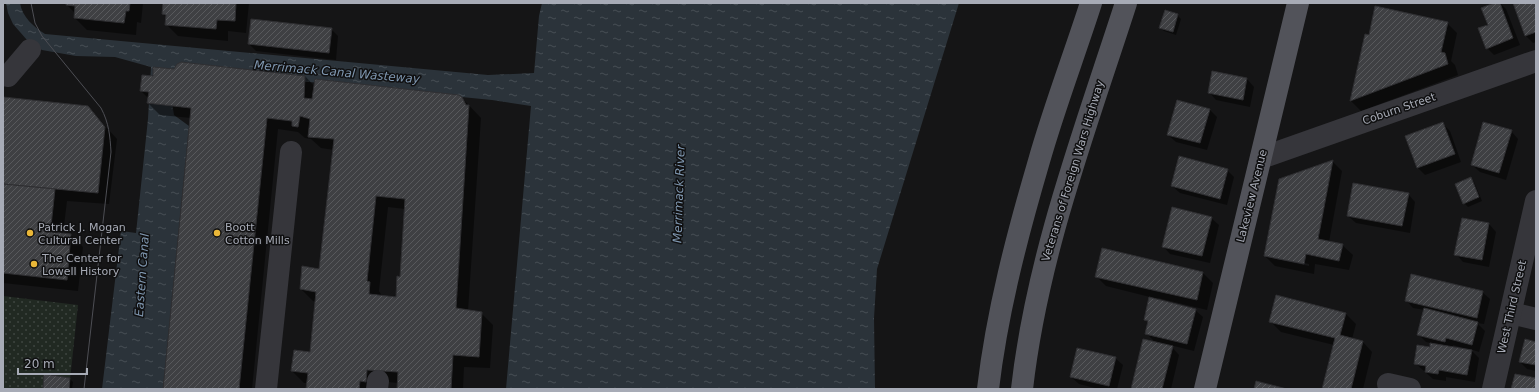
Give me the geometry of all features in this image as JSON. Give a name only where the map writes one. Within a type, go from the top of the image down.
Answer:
[{"type":"main road","points":[[988,389],[991,363],[1000,317],[1022,220],[1039,160],[1091,3]]},
{"type":"main road","name":"Veterans of Foreign Wars Highway","points":[[1022,389],[1038,290],[1058,212],[1126,3]]},
{"type":"main road","name":"Lakeview Avenue","points":[[1206,389],[1298,3]]},
{"type":"street","points":[[3,75],[8,76],[30,50]]},
{"type":"street","name":"Coburn Street","points":[[1261,158],[1536,61]]},
{"type":"street","points":[[266,389],[292,152]]},
{"type":"street","name":"West Third Street","points":[[1493,389],[1536,201]]},
{"type":"street","points":[[1511,313],[1536,319]]},
{"type":"street","points":[[1388,384],[1410,389]]},
{"type":"shaded area","points":[[3,296],[78,305],[69,389],[3,389]]},
{"type":"water","points":[[6,3],[20,3],[26,17],[33,25],[45,34],[488,75],[534,73],[539,16],[542,3],[959,3],[877,269],[874,318],[875,389],[506,389],[531,106],[492,100],[177,69],[168,78],[174,115],[189,126],[163,389],[102,389],[121,231],[136,233],[148,119],[151,67],[115,57],[76,56],[42,50],[27,40],[13,24],[8,13]]},
{"type":"building","points":[[66,3],[130,3],[129,11],[126,11],[124,23],[74,18],[75,6],[66,5]]},
{"type":"building","points":[[163,3],[236,3],[235,21],[217,20],[216,29],[165,25],[166,15],[162,14]]},
{"type":"building","points":[[1494,3],[1500,3],[1513,38],[1486,49],[1478,28],[1488,25],[1481,8]]},
{"type":"building","points":[[1513,3],[1536,3],[1536,32],[1525,36]]},
{"type":"building","points":[[1375,6],[1448,22],[1441,52],[1445,53],[1448,64],[1350,101],[1365,34],[1369,35]]},
{"type":"building","points":[[1165,10],[1178,14],[1173,32],[1159,28]]},
{"type":"building","points":[[251,19],[332,28],[329,53],[248,44]]},
{"type":"building","name":"Boott Cotton Mills","points":[[181,62],[305,76],[304,98],[312,99],[315,79],[459,95],[462,97],[466,105],[469,105],[456,308],[482,312],[479,357],[453,355],[451,389],[397,389],[398,372],[367,370],[366,382],[360,381],[359,389],[306,389],[308,373],[291,371],[294,350],[310,352],[316,292],[300,289],[302,266],[319,269],[334,139],[308,137],[310,119],[300,116],[298,127],[292,126],[292,121],[267,118],[239,389],[163,389],[191,108],[147,103],[149,92],[140,91],[142,75],[153,76],[153,67],[174,69],[177,64]],"holes":[[[376,196],[405,199],[400,277],[397,276],[396,297],[369,294],[370,282],[367,281]]]},
{"type":"building","points":[[1212,71],[1247,78],[1243,100],[1208,93]]},
{"type":"building","points":[[3,97],[88,106],[105,127],[98,193],[3,184]]},
{"type":"building","points":[[1177,100],[1210,109],[1200,143],[1167,135]]},
{"type":"building","points":[[1443,122],[1455,154],[1417,168],[1405,136]]},
{"type":"building","points":[[1483,122],[1512,130],[1499,173],[1471,165]]},
{"type":"building","points":[[1179,156],[1228,169],[1220,199],[1171,186]]},
{"type":"building","points":[[1333,160],[1318,239],[1343,244],[1339,261],[1306,254],[1304,264],[1264,256],[1279,179]]},
{"type":"building","points":[[1471,177],[1479,197],[1463,204],[1455,184]]},
{"type":"building","points":[[1353,183],[1409,193],[1402,226],[1347,216]]},
{"type":"building","name":"Patrick J. Mogan Cultural Center","points":[[3,184],[55,189],[51,226],[45,225],[44,231],[71,234],[67,280],[3,273]]},
{"type":"building","points":[[1172,207],[1212,217],[1202,256],[1162,247]]},
{"type":"building","points":[[1462,218],[1489,223],[1482,260],[1454,255]]},
{"type":"building","points":[[1102,248],[1203,272],[1197,300],[1095,277]]},
{"type":"building","points":[[1411,274],[1483,291],[1477,318],[1405,301]]},
{"type":"building","points":[[1276,295],[1346,313],[1340,335],[1363,341],[1351,389],[1322,389],[1335,338],[1269,322]]},
{"type":"building","points":[[1149,297],[1196,309],[1187,344],[1145,334],[1148,321],[1144,320]]},
{"type":"building","points":[[1424,308],[1478,322],[1472,345],[1446,338],[1445,342],[1417,335]]},
{"type":"building","points":[[1143,339],[1173,346],[1162,389],[1131,389]]},
{"type":"building","points":[[1525,339],[1536,342],[1536,365],[1519,362]]},
{"type":"building","points":[[1430,343],[1472,350],[1467,375],[1439,370],[1438,374],[1425,372],[1426,366],[1414,364],[1417,345],[1430,347]]},
{"type":"building","points":[[1077,348],[1116,357],[1109,386],[1070,377]]},
{"type":"building","points":[[44,374],[70,378],[69,389],[43,389]]},
{"type":"building","points":[[1515,374],[1536,378],[1536,389],[1511,389]]},
{"type":"building","points":[[1256,381],[1287,389],[1254,389]]},
{"type":"tram line","points":[[31,3],[35,23],[42,36],[101,108],[106,119],[110,135],[111,152],[84,389]]},
{"type":"place","name":"Patrick J. Mogan Cultural Center","points":[[30,233]]},
{"type":"place","name":"Boott Cotton Mills","points":[[217,233]]},
{"type":"place","name":"The Center for Lowell History","points":[[34,264]]},
{"type":"water label","name":"Merrimack Canal Wasteway","points":[[337,72]]},
{"type":"water label","name":"Merrimack River","points":[[679,194]]},
{"type":"water label","name":"Eastern Canal","points":[[142,275]]}]
